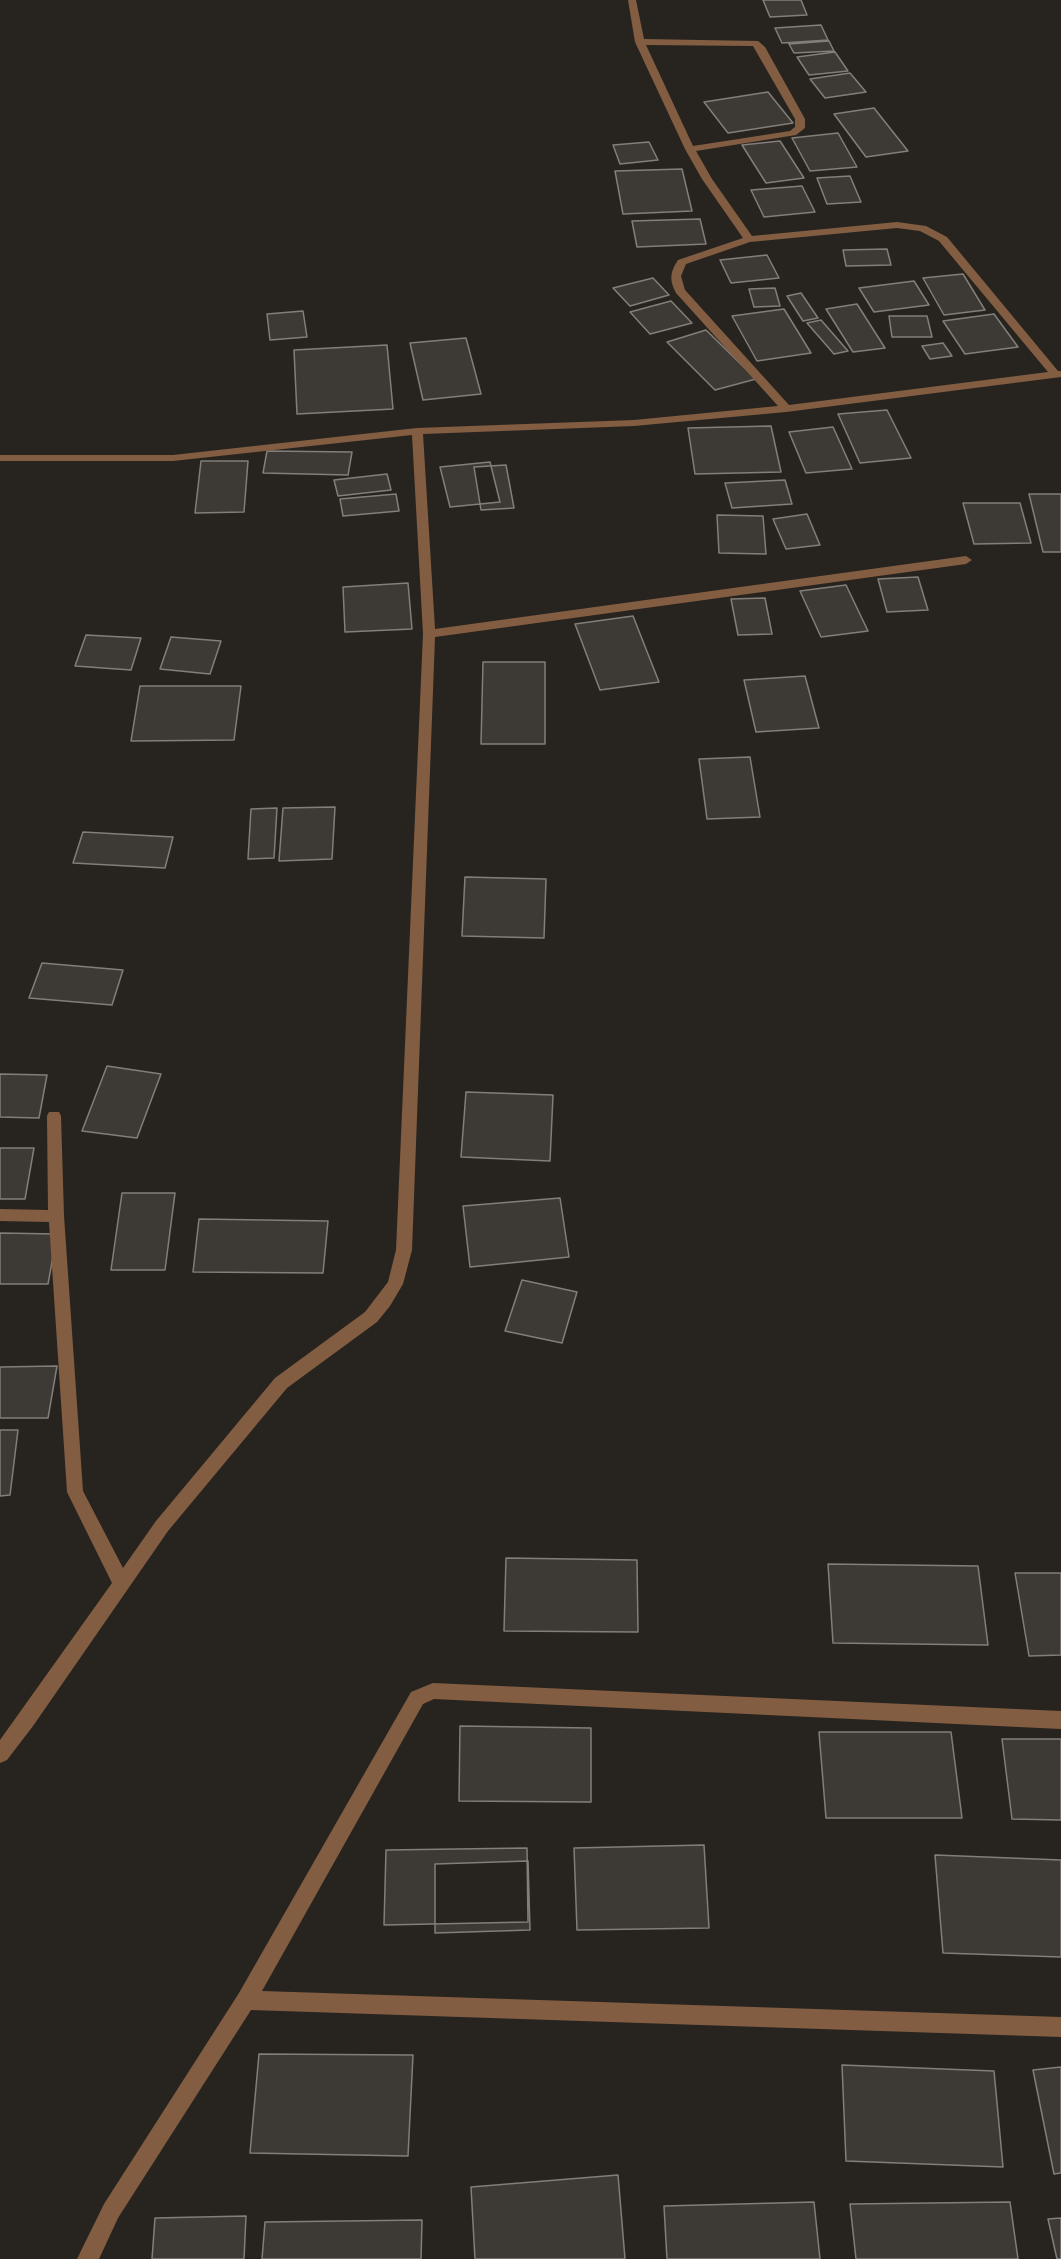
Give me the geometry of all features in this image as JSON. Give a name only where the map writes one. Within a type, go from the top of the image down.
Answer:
[{"type":"street","points":[[632,0],[640,42],[690,148],[707,179],[749,239]]},
{"type":"street","points":[[640,42],[755,43],[760,47],[800,119],[800,128],[792,133],[690,148]]},
{"type":"street","points":[[786,409],[680,291],[674,279],[676,270],[682,262],[749,239],[897,225],[922,228],[943,239],[1058,374]]},
{"type":"street","points":[[0,458],[173,458],[417,431],[634,423],[786,409],[1058,374]]},
{"type":"street","points":[[0,1754],[27,1720],[162,1526],[281,1383],[371,1317],[396,1284],[404,1250],[429,634],[417,431]]},
{"type":"street","points":[[429,634],[966,560]]},
{"type":"street","points":[[54,1116],[56,1216],[75,1492],[121,1582]]},
{"type":"street","points":[[0,1215],[56,1216]]},
{"type":"street","points":[[88,2259],[111,2211],[246,2000],[417,1698],[422,1694],[433,1691],[1061,1720]]},
{"type":"street","points":[[246,2000],[1061,2027]]},
{"type":"building","points":[[763,0],[801,0],[807,15],[770,17]]},
{"type":"building","points":[[821,25],[828,40],[782,43],[775,28]]},
{"type":"building","points":[[829,41],[834,51],[794,53],[789,44]]},
{"type":"building","points":[[835,52],[848,71],[809,75],[797,57]]},
{"type":"building","points":[[850,73],[866,92],[825,98],[810,79]]},
{"type":"building","points":[[768,92],[793,123],[728,133],[704,102]]},
{"type":"building","points":[[874,108],[908,151],[866,157],[834,114]]},
{"type":"building","points":[[838,133],[857,167],[810,171],[792,138]]},
{"type":"building","points":[[780,141],[804,178],[766,183],[742,145]]},
{"type":"building","points":[[649,142],[658,160],[620,164],[613,145]]},
{"type":"building","points":[[682,169],[692,211],[623,214],[615,171]]},
{"type":"building","points":[[850,176],[861,202],[827,204],[817,178]]},
{"type":"building","points":[[802,186],[815,212],[764,217],[751,190]]},
{"type":"building","points":[[700,219],[706,244],[637,247],[632,221]]},
{"type":"building","points":[[887,249],[891,265],[846,266],[843,250]]},
{"type":"building","points":[[767,255],[779,278],[731,283],[720,260]]},
{"type":"building","points":[[963,274],[985,310],[944,315],[923,278]]},
{"type":"building","points":[[653,278],[669,295],[630,306],[613,288]]},
{"type":"building","points":[[914,281],[929,305],[874,312],[859,288]]},
{"type":"building","points":[[775,288],[780,306],[754,307],[749,289]]},
{"type":"building","points":[[801,293],[818,318],[803,321],[787,296]]},
{"type":"building","points":[[671,301],[692,323],[650,334],[630,312]]},
{"type":"building","points":[[857,304],[885,348],[853,352],[826,309]]},
{"type":"building","points":[[784,309],[811,353],[757,361],[732,316]]},
{"type":"building","points":[[303,311],[307,337],[270,340],[267,314]]},
{"type":"building","points":[[994,314],[1018,347],[965,354],[943,321]]},
{"type":"building","points":[[889,316],[927,316],[932,337],[892,337]]},
{"type":"building","points":[[821,320],[848,351],[834,354],[807,323]]},
{"type":"building","points":[[706,330],[756,379],[715,390],[667,342]]},
{"type":"building","points":[[466,338],[481,394],[423,400],[410,343]]},
{"type":"building","points":[[943,343],[952,356],[930,359],[922,346]]},
{"type":"building","points":[[387,345],[393,409],[297,414],[294,350]]},
{"type":"building","points":[[887,410],[911,458],[860,463],[838,414]]},
{"type":"building","points":[[771,426],[781,472],[695,474],[688,428]]},
{"type":"building","points":[[833,427],[852,469],[806,473],[789,432]]},
{"type":"building","points":[[267,451],[352,452],[348,475],[263,473]]},
{"type":"building","points":[[201,461],[248,461],[244,512],[195,513]]},
{"type":"building","points":[[490,462],[500,502],[450,507],[440,467]]},
{"type":"building","points":[[506,465],[514,508],[481,510],[474,467]]},
{"type":"building","points":[[387,474],[391,490],[338,496],[334,480]]},
{"type":"building","points":[[785,480],[792,504],[732,508],[725,483]]},
{"type":"building","points":[[396,494],[399,511],[343,516],[340,499]]},
{"type":"building","points":[[1029,494],[1061,494],[1061,552],[1043,552]]},
{"type":"building","points":[[963,503],[1020,503],[1031,543],[974,544]]},
{"type":"building","points":[[807,514],[820,545],[786,549],[773,519]]},
{"type":"building","points":[[717,515],[763,516],[766,554],[719,553]]},
{"type":"building","points":[[918,577],[928,610],[887,612],[878,579]]},
{"type":"building","points":[[408,583],[412,629],[345,632],[343,587]]},
{"type":"building","points":[[846,585],[868,631],[821,637],[800,591]]},
{"type":"building","points":[[765,598],[772,634],[738,635],[731,599]]},
{"type":"building","points":[[633,616],[659,682],[600,690],[575,624]]},
{"type":"building","points":[[86,635],[141,638],[131,670],[75,666]]},
{"type":"building","points":[[171,637],[221,641],[210,674],[160,669]]},
{"type":"building","points":[[483,662],[545,662],[545,744],[481,744]]},
{"type":"building","points":[[805,676],[819,728],[756,732],[744,680]]},
{"type":"building","points":[[140,686],[241,686],[234,740],[131,741]]},
{"type":"building","points":[[750,757],[760,817],[707,819],[699,759]]},
{"type":"building","points":[[335,807],[332,859],[279,861],[283,808]]},
{"type":"building","points":[[277,808],[274,858],[248,859],[251,809]]},
{"type":"building","points":[[83,832],[173,837],[165,868],[73,863]]},
{"type":"building","points":[[465,877],[546,879],[544,938],[462,936]]},
{"type":"building","points":[[42,963],[123,970],[112,1005],[29,998]]},
{"type":"building","points":[[107,1066],[161,1074],[137,1138],[82,1131]]},
{"type":"building","points":[[0,1074],[47,1075],[39,1118],[0,1117]]},
{"type":"building","points":[[466,1092],[553,1095],[550,1161],[461,1157]]},
{"type":"building","points":[[0,1148],[34,1148],[25,1199],[0,1199]]},
{"type":"building","points":[[122,1193],[175,1193],[165,1270],[111,1270]]},
{"type":"building","points":[[560,1198],[569,1257],[470,1267],[463,1206]]},
{"type":"building","points":[[199,1219],[328,1221],[323,1273],[193,1272]]},
{"type":"building","points":[[0,1233],[57,1234],[48,1284],[0,1284]]},
{"type":"building","points":[[522,1280],[577,1292],[562,1343],[505,1331]]},
{"type":"building","points":[[57,1366],[48,1418],[0,1418],[0,1367]]},
{"type":"building","points":[[0,1430],[18,1430],[10,1495],[0,1496]]},
{"type":"building","points":[[506,1558],[637,1560],[638,1632],[504,1631]]},
{"type":"building","points":[[828,1564],[978,1566],[988,1645],[833,1643]]},
{"type":"building","points":[[1015,1573],[1061,1573],[1061,1655],[1029,1656]]},
{"type":"building","points":[[460,1726],[591,1728],[591,1802],[459,1801]]},
{"type":"building","points":[[819,1732],[951,1732],[962,1818],[826,1818]]},
{"type":"building","points":[[1002,1739],[1061,1739],[1061,1820],[1012,1819]]},
{"type":"building","points":[[704,1845],[709,1928],[577,1930],[574,1848]]},
{"type":"building","points":[[527,1848],[528,1922],[384,1925],[386,1850]]},
{"type":"building","points":[[935,1855],[1061,1860],[1061,1957],[943,1953]]},
{"type":"building","points":[[528,1861],[530,1930],[435,1933],[435,1864]]},
{"type":"building","points":[[259,2054],[413,2055],[408,2156],[250,2153]]},
{"type":"building","points":[[842,2065],[994,2071],[1003,2167],[846,2161]]},
{"type":"building","points":[[1061,2067],[1061,2173],[1054,2174],[1033,2070]]},
{"type":"building","points":[[618,2175],[625,2259],[475,2259],[471,2187]]},
{"type":"building","points":[[814,2202],[820,2259],[667,2259],[664,2206]]},
{"type":"building","points":[[1010,2202],[1018,2259],[856,2259],[850,2204]]},
{"type":"building","points":[[246,2216],[244,2259],[152,2259],[155,2218]]},
{"type":"building","points":[[1061,2218],[1061,2259],[1057,2259],[1048,2219]]},
{"type":"building","points":[[422,2220],[421,2259],[262,2259],[265,2222]]}]
